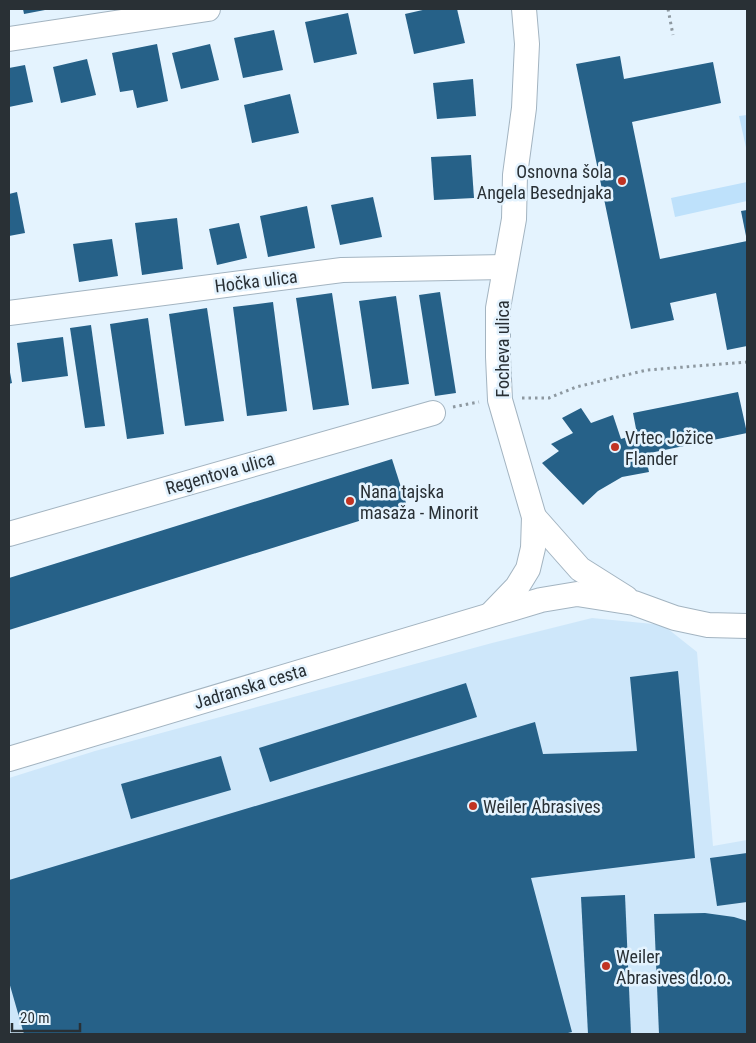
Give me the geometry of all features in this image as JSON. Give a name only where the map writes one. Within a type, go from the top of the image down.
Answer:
[{"type":"street","points":[[9,39],[208,9]]},
{"type":"street","name":"Focheva ulica","points":[[492,613],[517,587],[528,569],[533,548],[534,517],[500,400],[498,308],[514,219],[515,175],[524,108],[527,44],[524,9]]},
{"type":"street","name":"Hočka ulica","points":[[9,313],[342,270],[506,267]]},
{"type":"street","name":"Regentova ulica","points":[[9,534],[433,413]]},
{"type":"street","points":[[534,517],[560,549],[580,569],[634,603],[676,618],[708,625],[747,626]]},
{"type":"street","name":"Jadranska cesta","points":[[9,759],[492,613],[541,600],[577,594],[634,603]]},
{"type":"path","points":[[668,9],[673,36]]},
{"type":"path","points":[[514,398],[549,398],[576,387],[647,370],[747,362]]},
{"type":"path","points":[[433,413],[482,402]]},
{"type":"shaded area","points":[[747,115],[747,152],[739,116]]},
{"type":"shaded area","points":[[747,182],[747,201],[675,217],[671,198]]},
{"type":"shaded area","points":[[592,618],[663,625],[697,652],[713,846],[747,840],[747,1034],[9,1034],[9,778],[95,751],[492,643]]},
{"type":"building","points":[[23,9],[45,9],[45,10],[24,14]]},
{"type":"building","points":[[427,9],[457,9],[465,43],[414,54],[405,14]]},
{"type":"building","points":[[348,13],[357,54],[314,63],[305,22]]},
{"type":"building","points":[[274,30],[283,70],[243,78],[234,38]]},
{"type":"building","points":[[157,44],[168,101],[137,108],[133,90],[120,92],[112,53]]},
{"type":"building","points":[[210,44],[219,80],[181,89],[172,53]]},
{"type":"building","name":"Osnovna šola Angela Besednjaka","points":[[620,56],[624,79],[713,62],[721,103],[632,122],[660,259],[747,241],[747,346],[727,350],[716,293],[670,303],[674,320],[631,329],[576,64]]},
{"type":"building","points":[[87,59],[96,95],[61,103],[53,67]]},
{"type":"building","points":[[25,65],[33,102],[9,107],[9,68]]},
{"type":"building","points":[[473,79],[476,116],[437,119],[433,83]]},
{"type":"building","points":[[290,94],[299,133],[252,143],[244,105]]},
{"type":"building","points":[[471,155],[474,198],[434,200],[431,157]]},
{"type":"building","points":[[17,192],[25,233],[9,236],[9,194]]},
{"type":"building","points":[[373,197],[382,237],[340,245],[331,205]]},
{"type":"building","points":[[307,206],[315,248],[268,257],[260,216]]},
{"type":"building","points":[[747,210],[747,236],[746,236],[741,211]]},
{"type":"building","points":[[177,218],[183,269],[142,275],[135,223]]},
{"type":"building","points":[[239,223],[247,258],[217,265],[209,229]]},
{"type":"building","points":[[112,239],[118,276],[79,282],[73,244]]},
{"type":"building","points":[[440,292],[456,393],[435,396],[419,295]]},
{"type":"building","points":[[332,293],[349,405],[313,410],[296,298]]},
{"type":"building","points":[[396,296],[409,384],[372,389],[359,301]]},
{"type":"building","points":[[273,302],[287,411],[247,416],[233,307]]},
{"type":"building","points":[[207,308],[224,421],[185,426],[169,314]]},
{"type":"building","points":[[148,318],[164,434],[127,439],[110,324]]},
{"type":"building","points":[[91,325],[105,426],[85,428],[70,328]]},
{"type":"building","points":[[63,337],[68,376],[22,382],[17,343]]},
{"type":"building","points":[[9,367],[12,383],[9,384]]},
{"type":"building","name":"Vrtec Jožice Flander","points":[[738,392],[747,433],[645,454],[649,472],[622,477],[598,491],[583,505],[542,463],[559,451],[551,444],[573,433],[562,418],[581,408],[591,423],[613,415],[621,439],[637,434],[633,413]]},
{"type":"building","points":[[392,459],[407,506],[9,630],[9,578]]},
{"type":"building","name":"Weiler Abrasives","points":[[678,671],[695,858],[531,878],[572,1032],[564,1034],[24,1034],[9,982],[9,880],[535,722],[543,754],[637,751],[630,677]]},
{"type":"building","points":[[466,683],[477,717],[270,782],[259,748]]},
{"type":"building","points":[[221,756],[231,790],[131,819],[121,784]]},
{"type":"building","points":[[747,853],[747,902],[717,906],[710,858]]},
{"type":"building","name":"Weiler Abrasives d.o.o.","points":[[625,895],[631,1034],[588,1034],[581,897]]},
{"type":"building","points":[[705,913],[747,921],[747,1034],[659,1034],[654,914]]},
{"type":"place","name":"Osnovna šola Angela Besednjaka","points":[[622,181]]},
{"type":"place","name":"Vrtec Jožice Flander","points":[[615,447]]},
{"type":"place","name":"Nana tajska masaža - Minorit","points":[[350,501]]},
{"type":"place","name":"Weiler Abrasives","points":[[473,806]]},
{"type":"place","name":"Weiler Abrasives d.o.o.","points":[[606,966]]}]
